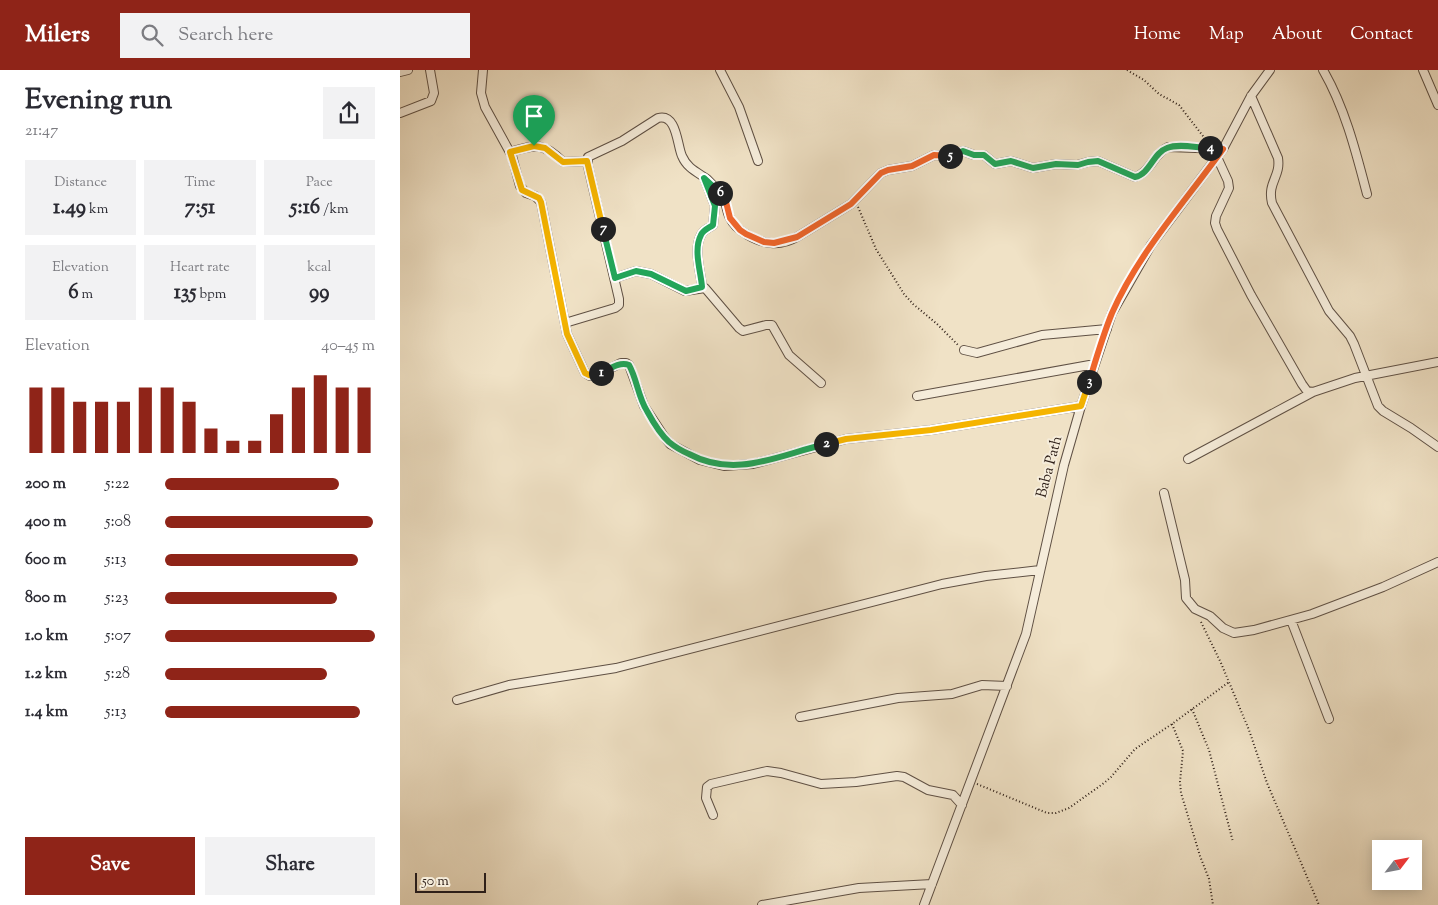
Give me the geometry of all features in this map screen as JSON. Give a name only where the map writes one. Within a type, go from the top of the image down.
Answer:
[{"type":"street","points":[[400,72],[408,70]]},
{"type":"street","points":[[400,113],[431,102],[434,93],[430,70]]},
{"type":"street","points":[[483,70],[482,100],[510,152],[522,190],[539,198],[541,202],[565,323],[571,344],[585,373],[595,376],[626,363],[632,371],[644,406],[670,444],[700,460],[713,464],[736,466],[753,464],[846,439],[931,430],[1081,406]]},
{"type":"street","points":[[720,70],[739,107],[758,161]]},
{"type":"street","name":"Baba Path","points":[[924,905],[1026,634],[1060,481],[1081,406],[1107,329],[1123,293],[1151,244],[1217,158],[1251,96],[1270,70]]},
{"type":"street","points":[[1323,70],[1355,148],[1367,194]]},
{"type":"street","points":[[1423,70],[1438,105]]},
{"type":"street","points":[[1251,96],[1280,166],[1270,187],[1272,203],[1329,311],[1350,336],[1375,400],[1383,412],[1411,428],[1438,447]]},
{"type":"street","points":[[565,323],[615,308],[619,305],[620,299],[587,161],[588,157],[622,141],[653,120],[662,117],[670,120],[673,125],[686,164],[704,178],[724,199],[731,221],[746,234],[770,243],[792,240],[855,201],[881,173],[912,166],[934,155],[952,156],[959,151],[974,155],[984,155],[995,164],[1014,162],[1030,168],[1056,164],[1078,165],[1098,161],[1135,177],[1143,173],[1165,148],[1174,146],[1223,149]]},
{"type":"street","points":[[510,152],[540,146],[556,155],[563,162],[587,161]]},
{"type":"street","points":[[1217,158],[1228,181],[1228,188],[1215,222],[1220,237],[1302,384],[1313,392]]},
{"type":"street","points":[[702,287],[698,252],[699,239],[713,225],[716,208],[704,178]]},
{"type":"street","points":[[615,278],[636,271],[651,274],[686,291],[702,287],[708,291],[743,331],[772,325],[789,355],[821,382]]},
{"type":"street","points":[[964,350],[977,353],[1046,334],[1107,329]]},
{"type":"street","points":[[1188,459],[1313,392],[1366,375],[1438,362]]},
{"type":"street","points":[[917,396],[1095,364]]},
{"type":"street","points":[[1164,493],[1185,580],[1186,598],[1195,609],[1210,616],[1223,628],[1234,633],[1254,630],[1312,614],[1350,600],[1438,562]]},
{"type":"street","points":[[457,700],[509,685],[616,668],[942,584],[986,576],[1040,570]]},
{"type":"street","points":[[1291,620],[1329,719]]},
{"type":"street","points":[[800,718],[898,698],[952,694],[982,685],[1007,686]]},
{"type":"street","points":[[713,815],[706,798],[707,788],[711,784],[766,771],[821,784],[856,782],[897,776],[928,790],[953,795],[962,804]]},
{"type":"street","points":[[762,905],[859,888],[932,884]]},
{"type":"path","points":[[1127,70],[1144,80],[1159,94],[1179,105],[1212,148]]},
{"type":"path","points":[[855,201],[876,249],[904,294],[964,350]]},
{"type":"path","points":[[1195,609],[1229,682],[1249,730],[1267,783],[1319,905]]},
{"type":"path","points":[[971,781],[1047,813],[1056,813],[1069,808],[1104,783],[1135,749],[1229,682]]},
{"type":"path","points":[[1192,709],[1209,750],[1233,842]]},
{"type":"path","points":[[1172,724],[1184,751],[1181,793],[1209,880],[1213,905]]},
{"type":"route","points":[[534,146],[545,148],[566,163],[587,161],[615,278],[629,272],[645,272],[686,291],[702,287],[698,252],[699,239],[704,231],[713,225],[714,222],[715,206],[704,178],[724,199],[731,221],[740,230],[764,242],[774,243],[792,240],[851,204],[881,173],[912,166],[934,155],[948,156],[963,151],[974,155],[984,155],[995,164],[1011,161],[1030,168],[1056,164],[1078,165],[1098,161],[1135,177],[1143,173],[1165,148],[1174,146],[1223,149],[1151,244],[1123,293],[1112,313],[1081,406],[931,430],[846,439],[753,464],[724,466],[700,460],[670,444],[641,401],[629,365],[626,363],[621,364],[595,376],[585,373],[567,334],[541,202],[539,198],[522,190],[510,152],[534,146]]}]
